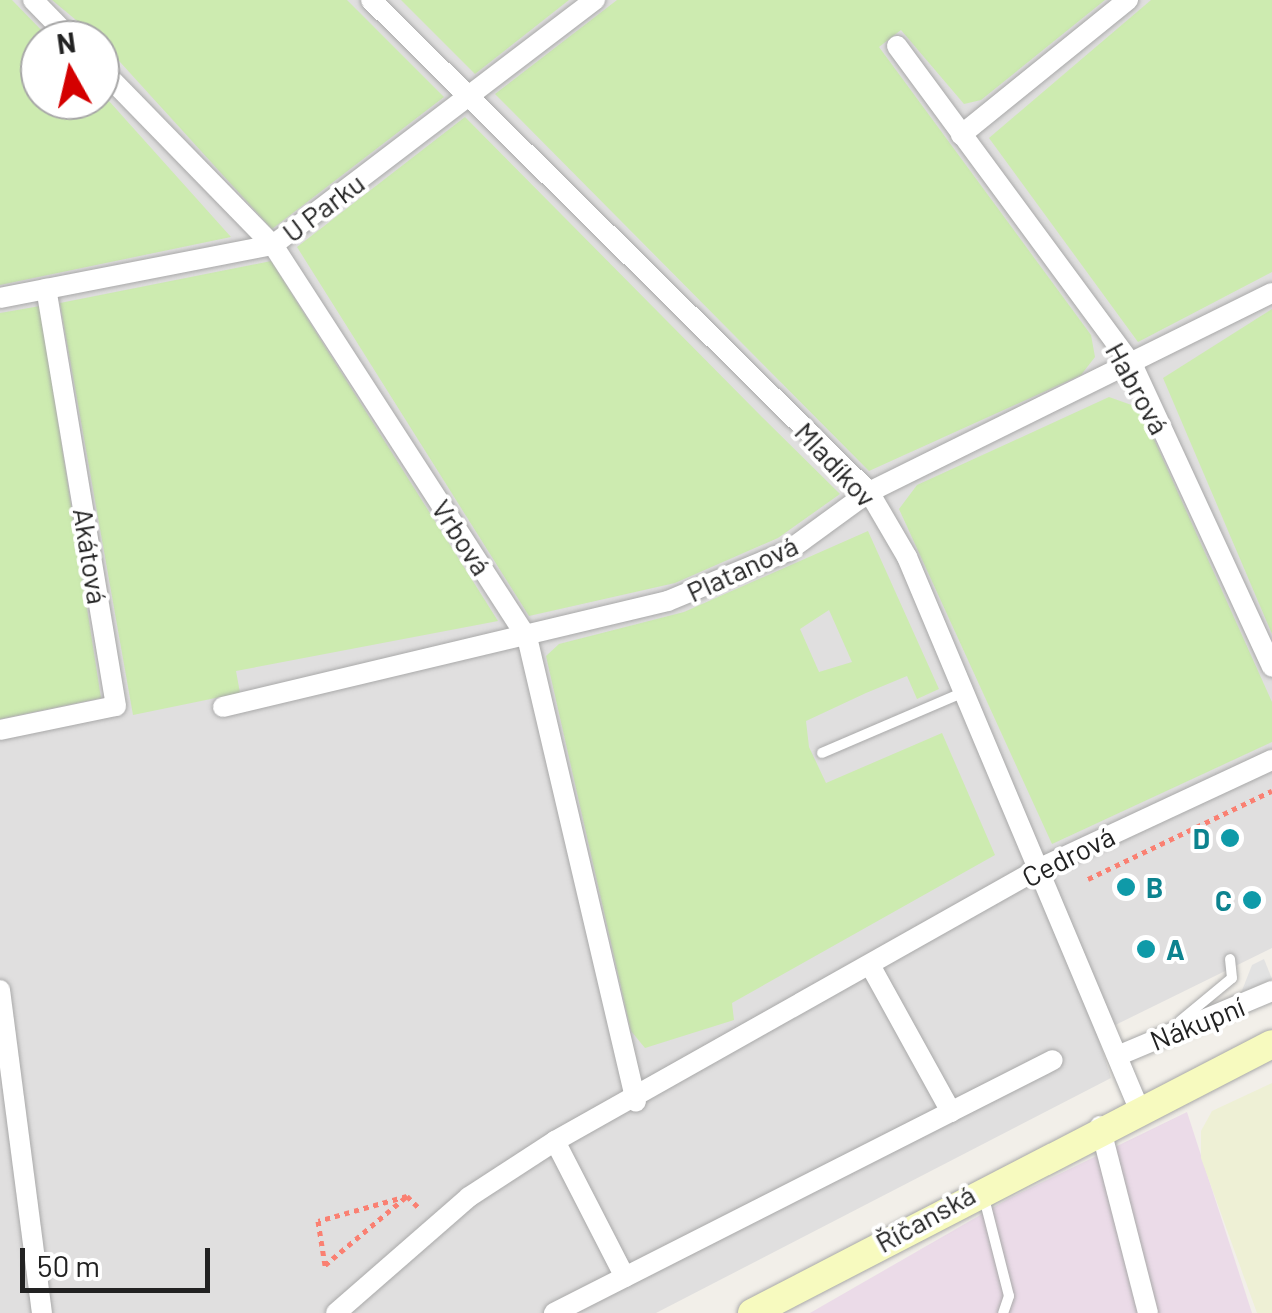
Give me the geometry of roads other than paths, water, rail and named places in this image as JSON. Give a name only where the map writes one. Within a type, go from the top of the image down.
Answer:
[{"type":"main road","name":"Říčanská","points":[[752,1313],[1100,1126],[1272,1044]]},
{"type":"street","points":[[33,0],[52,20]]},
{"type":"street","name":"Mladíkov","points":[[371,0],[869,492],[964,692],[1122,1054],[1138,1109]]},
{"type":"street","name":"U Parku","points":[[0,298],[273,245],[596,0]]},
{"type":"street","points":[[962,135],[1128,0]]},
{"type":"street","name":"Habrová","points":[[897,46],[1134,368],[1272,666]]},
{"type":"street","name":"Vrbová","points":[[120,88],[273,245],[527,636],[636,1101]]},
{"type":"street","name":"Akátová","points":[[0,730],[116,706],[46,288]]},
{"type":"street","name":"Platanová","points":[[223,707],[527,636],[720,580],[788,551],[869,492],[1134,368],[1272,294]]},
{"type":"street","name":"Cedrová","points":[[336,1313],[469,1197],[555,1142],[636,1101],[1040,868],[1272,760]]},
{"type":"street","points":[[870,965],[950,1112]]},
{"type":"street","name":"Nákupní","points":[[1122,1054],[1272,991]]},
{"type":"street","points":[[2,1001],[42,1313]]},
{"type":"street","points":[[554,1313],[1054,1060]]},
{"type":"street","points":[[1100,1126],[1148,1313]]},
{"type":"street","points":[[555,1142],[625,1277]]},
{"type":"lane","points":[[822,753],[964,692]]},
{"type":"lane","points":[[1155,1039],[1218,995],[1232,978],[1230,959]]},
{"type":"lane","points":[[982,1188],[1009,1296],[1003,1313]]},
{"type":"place","name":"D","points":[[1230,838]]},
{"type":"place","name":"B","points":[[1126,887]]},
{"type":"place","name":"C","points":[[1252,900]]},
{"type":"place","name":"A","points":[[1146,949]]}]
